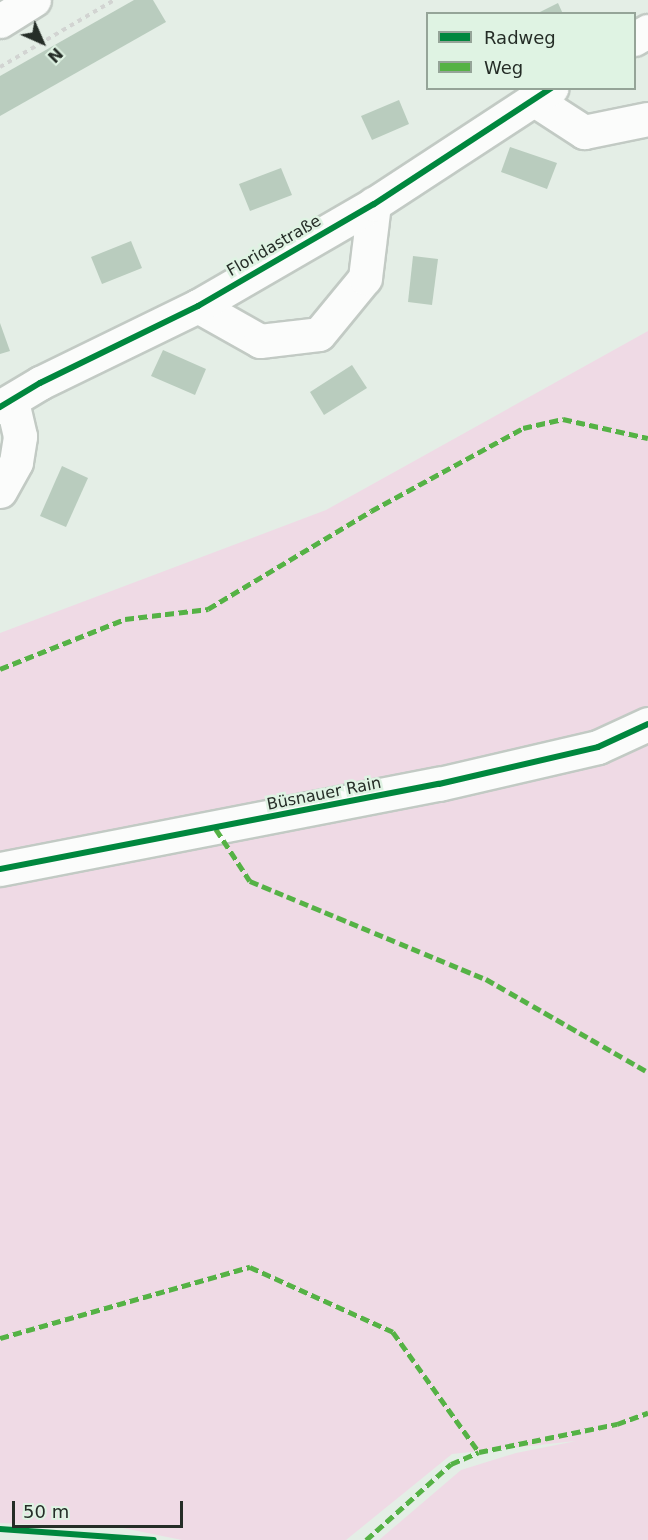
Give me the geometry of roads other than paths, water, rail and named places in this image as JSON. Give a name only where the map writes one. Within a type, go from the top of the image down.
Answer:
[{"type":"street","points":[[0,21],[34,0]]},
{"type":"street","name":"Floridastraße","points":[[0,491],[16,462],[20,436],[6,404],[40,383],[198,306],[374,204],[542,94],[584,132],[648,119]]},
{"type":"street","points":[[198,306],[260,340],[319,334],[365,278],[374,204]]},
{"type":"street","name":"Büsnauer Rain","points":[[0,869],[439,784],[598,747],[648,724]]}]
